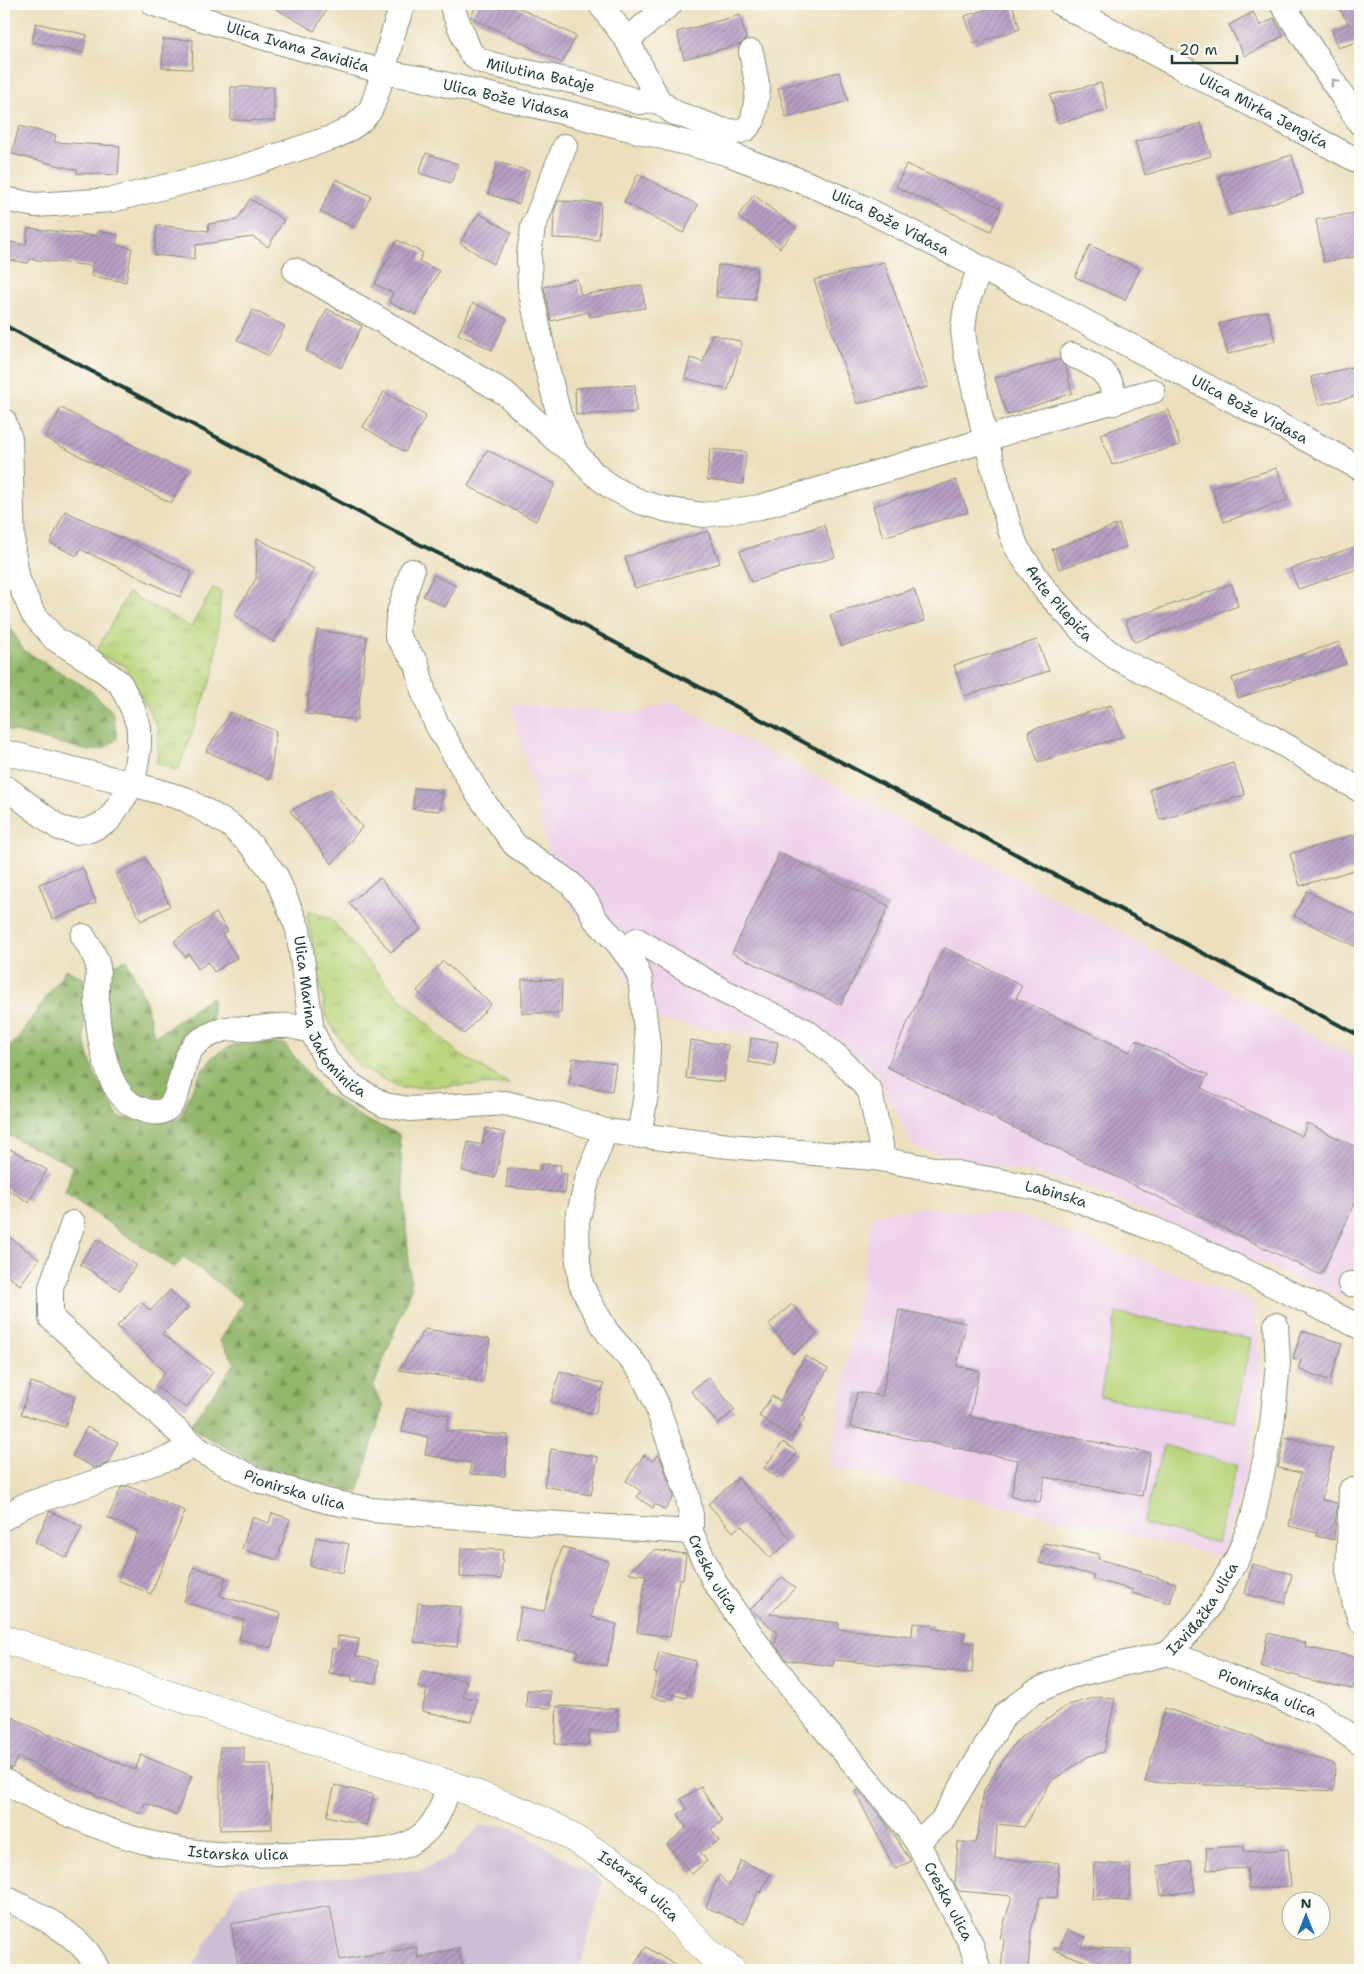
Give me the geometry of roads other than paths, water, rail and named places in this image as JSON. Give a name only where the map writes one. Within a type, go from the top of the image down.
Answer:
[{"type":"main road","name":"Istarska ulica","points":[[4,1639],[287,1733],[449,1784],[528,1814],[557,1828],[621,1868],[661,1903],[709,1953],[732,1970]]},
{"type":"street","name":"Ulica Ivana Zavidića","points":[[154,4],[195,9],[255,35],[384,72]]},
{"type":"street","points":[[4,199],[35,205],[112,200],[240,168],[349,130],[369,112],[384,72],[396,19],[404,4]]},
{"type":"street","points":[[600,4],[627,40],[659,101],[673,112],[722,130],[737,132],[746,129],[753,120],[758,89],[751,52]]},
{"type":"street","points":[[627,40],[670,4]]},
{"type":"street","name":"Ulica Mirka Jengića","points":[[1061,4],[1360,162]]},
{"type":"street","points":[[1282,4],[1360,123]]},
{"type":"street","name":"Milutina Bataje","points":[[453,10],[470,52],[479,60],[494,66],[581,83],[639,102],[659,101]]},
{"type":"street","name":"Ulica Bože Vidasa","points":[[384,72],[418,78],[726,152],[814,186],[860,206],[1059,308],[1360,468]]},
{"type":"street","points":[[565,146],[533,227],[529,254],[530,288],[545,360],[559,415],[576,453],[593,473],[611,487],[640,502],[668,510],[704,515],[760,507],[986,440],[1034,423],[1153,391]]},
{"type":"street","name":"Ante Pilepića","points":[[980,268],[968,300],[964,330],[966,354],[1001,501],[1018,548],[1045,590],[1086,635],[1117,658],[1271,738],[1360,790]]},
{"type":"street","points":[[295,270],[505,394],[556,440],[576,453]]},
{"type":"street","points":[[1072,355],[1094,365],[1108,377],[1114,389],[1114,403]]},
{"type":"street","points":[[4,421],[10,439],[13,551],[18,580],[33,614],[55,639],[92,662],[120,683],[140,727],[140,747],[133,784],[108,821],[90,830],[76,832],[59,828],[8,789],[4,788]]},
{"type":"street","points":[[412,571],[398,616],[397,636],[409,650],[417,664],[424,694],[437,725],[478,794],[515,845],[570,883],[588,904],[595,919],[617,942],[633,963],[640,978],[648,1046],[646,1094],[639,1136]]},
{"type":"street","name":"Ulica Marina Jakominića","points":[[4,752],[133,784],[184,799],[230,825],[252,846],[276,876],[298,930],[312,1031],[326,1060],[349,1084],[384,1105],[410,1109],[505,1102],[560,1116],[605,1131],[728,1146]]},
{"type":"street","points":[[84,936],[98,965],[96,989],[98,1023],[111,1077],[117,1092],[132,1106],[156,1112],[166,1109],[176,1098],[184,1067],[192,1048],[208,1035],[226,1029],[281,1026],[292,1026],[312,1031]]},
{"type":"street","points":[[637,940],[721,990],[806,1031],[840,1059],[870,1091],[881,1145],[880,1159]]},
{"type":"street","name":"Creska ulica","points":[[605,1131],[588,1177],[577,1222],[578,1262],[581,1284],[607,1332],[640,1370],[654,1398],[687,1493],[692,1515],[692,1532],[715,1583],[758,1645],[817,1720],[896,1813],[917,1842],[971,1944],[979,1970]]},
{"type":"street","name":"Labinska","points":[[728,1146],[880,1159],[1022,1185],[1073,1198],[1144,1225],[1220,1259],[1360,1327]]},
{"type":"street","name":"Pionirska ulica","points":[[74,1223],[51,1286],[52,1318],[194,1446],[258,1480],[327,1501],[372,1510],[692,1532]]},
{"type":"street","name":"Izviđačka ulica","points":[[917,1842],[941,1822],[1005,1714],[1034,1692],[1070,1676],[1169,1653],[1201,1618],[1237,1559],[1253,1518],[1272,1425],[1278,1363],[1276,1325]]},
{"type":"street","points":[[4,1518],[25,1505],[169,1458],[194,1446]]},
{"type":"street","points":[[1356,1492],[1354,1602],[1360,1620]]},
{"type":"street","name":"Pionirska ulica","points":[[1169,1653],[1320,1714],[1360,1743]]},
{"type":"street","name":"Istarska ulica","points":[[4,1781],[44,1804],[110,1832],[164,1846],[215,1854],[367,1851],[392,1849],[406,1845],[427,1830],[436,1819],[442,1808],[449,1784]]},
{"type":"street","points":[[4,1897],[47,1920],[73,1939],[88,1954],[98,1970]]},
{"type":"railway","points":[[4,325],[419,544],[544,605],[1360,1036]]}]
